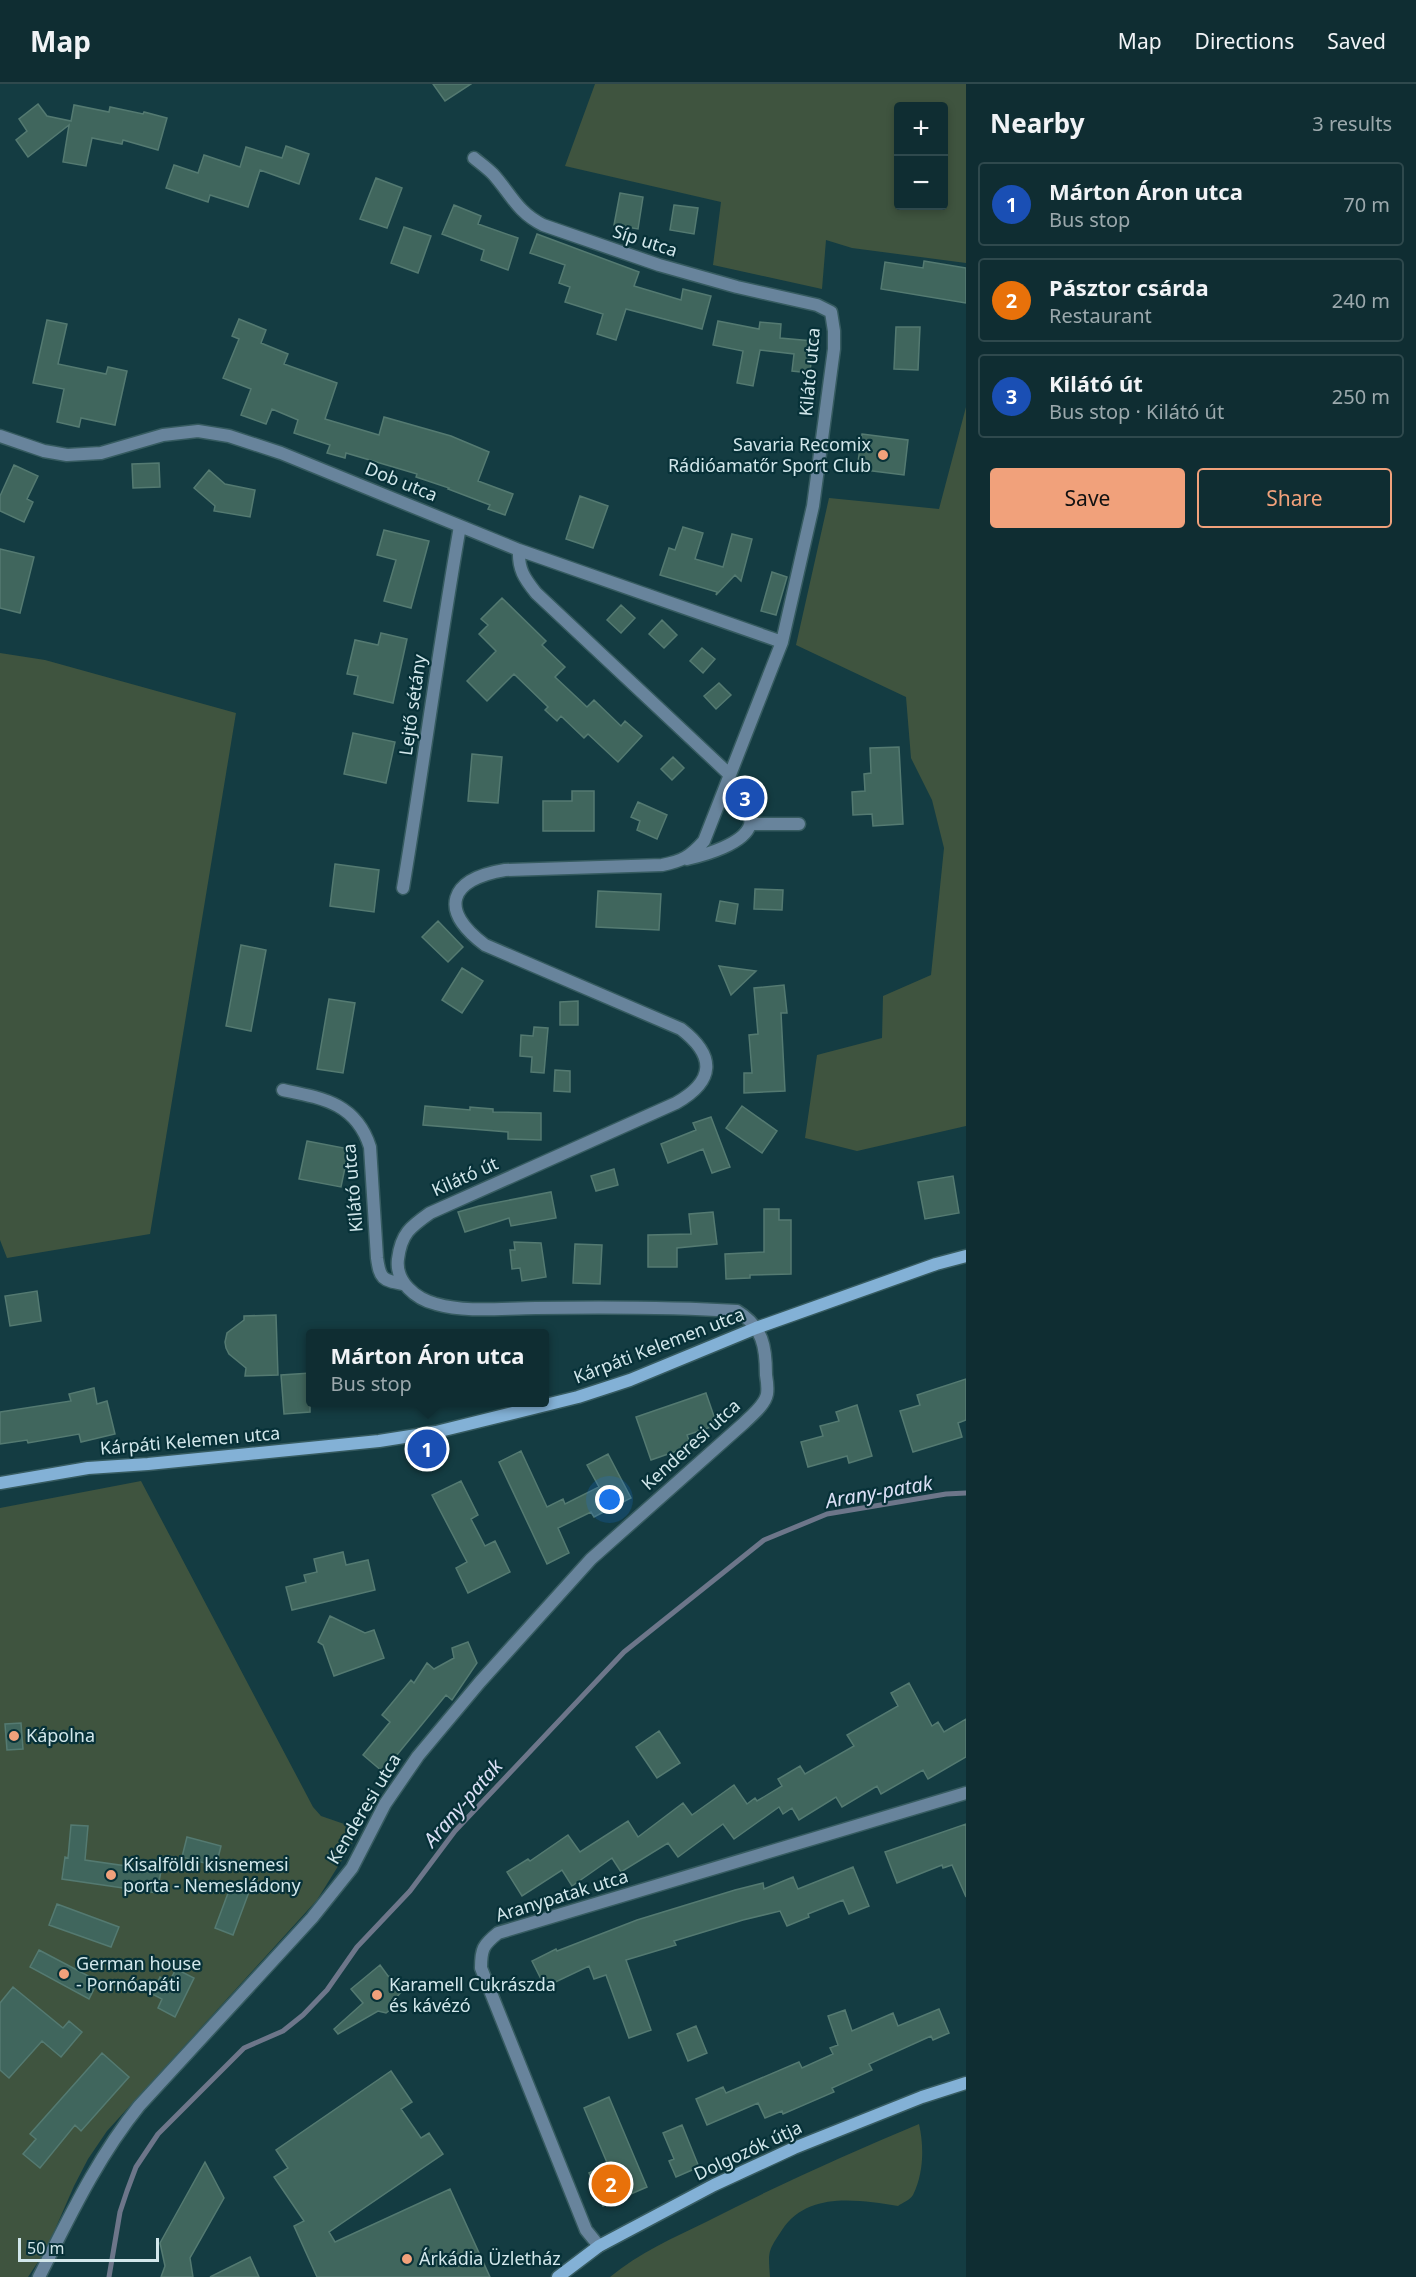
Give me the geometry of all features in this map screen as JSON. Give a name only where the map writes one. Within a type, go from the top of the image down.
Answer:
[{"type":"street","name":"Síp utca","points":[[474,158],[492,173],[517,207],[543,225],[659,266],[817,305],[831,312]]},
{"type":"street","name":"Kilátó utca","points":[[782,642],[813,506],[834,349],[831,312]]},
{"type":"street","name":"Dob utca","points":[[0,436],[44,451],[67,455],[101,453],[163,435],[198,430],[229,436],[281,453],[519,550],[782,642]]},
{"type":"street","name":"Lejtő sétány","points":[[403,888],[460,526]]},
{"type":"street","points":[[519,550],[518,563],[522,575],[536,593],[730,775]]},
{"type":"street","points":[[681,861],[693,853],[704,841],[782,642]]},
{"type":"street","points":[[681,861],[713,853],[745,835],[750,824],[750,811],[740,802],[722,795]]},
{"type":"street","points":[[750,824],[799,824]]},
{"type":"street","name":"Kilátó út","points":[[403,1284],[397,1264],[400,1244],[411,1226],[429,1213],[676,1103],[691,1094],[702,1082],[706,1070],[706,1058],[702,1048],[681,1029],[485,945],[468,932],[458,920],[455,904],[460,891],[471,880],[484,873],[505,870],[662,865],[681,861]]},
{"type":"street","name":"Kilátó utca","points":[[283,1090],[331,1101],[354,1119],[366,1134],[370,1147],[376,1258],[380,1274],[386,1280],[403,1284]]},
{"type":"street","name":"Kárpáti Kelemen utca","points":[[549,1405],[630,1380],[756,1328],[936,1264],[966,1256]]},
{"type":"street","points":[[403,1284],[417,1296],[436,1304],[465,1308],[737,1311],[749,1318],[756,1328]]},
{"type":"street","name":"Kenderesi utca","points":[[39,2277],[115,2136],[139,2106],[312,1918],[352,1868],[386,1804],[418,1756],[480,1682],[591,1558],[759,1408],[767,1394],[766,1350],[756,1328]]},
{"type":"street","name":"Kárpáti Kelemen utca","points":[[0,1483],[88,1468],[379,1441],[436,1432],[539,1407]]},
{"type":"street","name":"Aranypatak utca","points":[[599,2246],[586,2230],[482,1968],[481,1954],[485,1943],[498,1933],[966,1793]]},
{"type":"street","name":"Dolgozók útja","points":[[558,2277],[599,2246],[714,2185],[794,2148],[922,2097],[966,2083]]},
{"type":"green space","points":[[595,84],[966,84],[966,263],[852,248],[826,240],[822,289],[713,265],[721,202],[565,166]]},
{"type":"green space","points":[[966,407],[966,1126],[857,1151],[805,1138],[817,1055],[882,1038],[883,996],[931,975],[944,848],[932,800],[911,758],[906,697],[796,645],[829,498],[939,509]]},
{"type":"green space","points":[[0,653],[45,660],[236,713],[150,1234],[7,1258],[0,1240]]},
{"type":"green space","points":[[141,1481],[313,1807],[321,1816],[350,1826],[355,1839],[317,1900],[107,2131],[88,2159],[46,2250],[28,2277],[0,2277],[0,1508]]},
{"type":"green space","points":[[919,2124],[922,2160],[917,2187],[912,2197],[898,2206],[835,2201],[805,2209],[782,2230],[774,2243],[769,2256],[770,2277],[610,2277],[644,2253],[681,2234],[812,2171]]},
{"type":"building","points":[[433,84],[471,84],[445,101]]},
{"type":"building","points":[[38,104],[47,116],[71,121],[74,105],[109,112],[110,107],[167,118],[158,150],[123,140],[122,144],[92,138],[86,166],[63,162],[69,125],[28,157],[16,140],[27,131],[19,119]]},
{"type":"building","points":[[286,146],[309,154],[299,184],[260,170],[248,207],[210,195],[208,202],[166,188],[174,165],[198,173],[204,155],[240,167],[246,147],[282,158]]},
{"type":"building","points":[[376,178],[402,188],[387,228],[360,219]]},
{"type":"building","points":[[620,193],[643,197],[638,229],[614,225]]},
{"type":"building","points":[[454,205],[481,216],[478,224],[518,238],[508,270],[481,260],[484,250],[442,234]]},
{"type":"building","points":[[674,205],[698,208],[694,234],[670,230]]},
{"type":"building","points":[[404,227],[431,236],[418,273],[391,263]]},
{"type":"building","points":[[537,234],[639,272],[634,286],[681,300],[683,289],[711,296],[702,329],[626,309],[616,340],[597,334],[603,314],[565,302],[570,287],[559,283],[565,265],[530,253]]},
{"type":"building","points":[[924,261],[966,268],[966,303],[881,289],[885,262],[923,268]]},
{"type":"building","points":[[239,319],[266,330],[261,343],[288,354],[284,364],[337,383],[325,419],[379,435],[384,417],[451,436],[489,452],[478,481],[513,494],[505,515],[488,509],[490,505],[416,477],[417,474],[346,453],[345,458],[327,453],[330,445],[294,433],[298,420],[272,409],[266,424],[241,415],[251,389],[223,378],[239,339],[232,336]]},
{"type":"building","points":[[47,320],[67,324],[58,364],[106,374],[108,367],[127,371],[115,425],[81,418],[79,427],[57,422],[64,389],[33,383]]},
{"type":"building","points":[[718,321],[759,329],[760,322],[781,324],[780,338],[813,341],[810,373],[792,371],[794,354],[760,350],[753,386],[737,383],[743,351],[713,345]]},
{"type":"building","points":[[896,327],[920,327],[918,370],[894,369]]},
{"type":"building","name":"Savaria Recomix Rádióamatőr Sport Club","points":[[862,434],[908,440],[904,475],[857,469]]},
{"type":"building","points":[[159,463],[160,487],[133,488],[132,464]]},
{"type":"building","points":[[14,465],[38,476],[27,499],[33,502],[24,522],[0,511],[0,496]]},
{"type":"building","points":[[209,470],[225,484],[255,490],[250,517],[214,511],[215,506],[194,488]]},
{"type":"building","points":[[580,496],[608,506],[593,548],[566,539]]},
{"type":"building","points":[[683,527],[703,533],[695,559],[723,567],[732,534],[752,539],[741,581],[735,575],[716,595],[717,592],[660,575],[669,548],[675,550]]},
{"type":"building","points":[[384,530],[429,541],[411,608],[384,601],[396,560],[377,555]]},
{"type":"building","points":[[0,549],[34,557],[20,613],[0,608]]},
{"type":"building","points":[[772,572],[787,577],[776,615],[761,611]]},
{"type":"building","points":[[502,598],[546,641],[542,645],[565,667],[555,677],[587,707],[594,700],[621,726],[625,721],[642,736],[618,762],[588,734],[584,738],[561,716],[557,721],[545,710],[548,707],[514,674],[487,701],[467,681],[496,651],[479,634],[488,625],[481,619]]},
{"type":"building","points":[[621,605],[635,618],[621,633],[607,620]]},
{"type":"building","points":[[662,620],[677,635],[664,648],[649,634]]},
{"type":"building","points":[[381,633],[407,639],[393,703],[354,694],[358,676],[347,674],[355,640],[378,645]]},
{"type":"building","points":[[702,648],[715,659],[703,673],[690,661]]},
{"type":"building","points":[[719,683],[731,695],[716,709],[704,696]]},
{"type":"building","points":[[353,733],[395,742],[386,783],[344,774]]},
{"type":"building","points":[[899,747],[903,824],[873,826],[872,814],[853,815],[852,792],[865,791],[864,774],[871,773],[870,748]]},
{"type":"building","points":[[472,754],[502,757],[498,803],[468,801]]},
{"type":"building","points":[[673,757],[684,768],[672,780],[661,769]]},
{"type":"building","points":[[572,791],[594,791],[594,831],[543,831],[543,801],[572,801]]},
{"type":"building","points":[[638,802],[667,815],[657,839],[637,830],[640,821],[631,817]]},
{"type":"building","points":[[335,864],[379,870],[374,912],[330,906]]},
{"type":"building","points":[[755,889],[783,890],[782,910],[754,909]]},
{"type":"building","points":[[598,891],[661,894],[659,930],[596,927]]},
{"type":"building","points":[[720,901],[738,904],[735,924],[716,921]]},
{"type":"building","points":[[438,921],[463,947],[448,962],[422,937]]},
{"type":"building","points":[[241,945],[266,950],[251,1031],[226,1026]]},
{"type":"building","points":[[719,966],[756,971],[731,995]]},
{"type":"building","points":[[462,968],[483,981],[462,1013],[442,1000]]},
{"type":"building","points":[[784,985],[787,1013],[781,1013],[785,1091],[744,1093],[744,1073],[752,1073],[749,1035],[758,1034],[754,988]]},
{"type":"building","points":[[329,999],[355,1003],[343,1073],[317,1069]]},
{"type":"building","points":[[578,1001],[578,1025],[560,1025],[560,1002]]},
{"type":"building","points":[[534,1027],[548,1028],[544,1073],[531,1072],[532,1057],[520,1056],[521,1035],[533,1036]]},
{"type":"building","points":[[555,1070],[570,1071],[570,1092],[554,1091]]},
{"type":"building","points":[[425,1106],[470,1110],[470,1107],[493,1109],[493,1112],[541,1113],[541,1140],[508,1139],[508,1132],[423,1125]]},
{"type":"building","points":[[742,1106],[777,1131],[762,1153],[726,1128]]},
{"type":"building","points":[[711,1117],[730,1167],[712,1173],[703,1149],[668,1163],[661,1144],[696,1130],[693,1123]]},
{"type":"building","points":[[307,1141],[349,1149],[341,1187],[299,1179]]},
{"type":"building","points":[[614,1169],[618,1185],[596,1191],[591,1176]]},
{"type":"building","points":[[953,1176],[959,1213],[925,1219],[918,1182]]},
{"type":"building","points":[[551,1192],[556,1218],[511,1226],[509,1218],[465,1232],[458,1212],[479,1206]]},
{"type":"building","points":[[764,1209],[779,1209],[779,1220],[791,1220],[791,1274],[750,1275],[750,1278],[726,1279],[725,1254],[764,1252]]},
{"type":"building","points":[[713,1212],[717,1244],[677,1248],[677,1267],[648,1267],[648,1235],[691,1234],[689,1214]]},
{"type":"building","points":[[514,1242],[541,1243],[546,1277],[522,1281],[520,1268],[512,1269],[510,1250],[515,1250]]},
{"type":"building","points":[[575,1244],[602,1245],[600,1284],[573,1283]]},
{"type":"building","points":[[37,1291],[41,1321],[10,1326],[5,1296]]},
{"type":"building","points":[[276,1315],[278,1375],[245,1376],[246,1368],[229,1354],[226,1348],[227,1333],[244,1320],[244,1316]]},
{"type":"building","points":[[306,1373],[306,1407],[310,1407],[310,1412],[284,1414],[281,1375]]},
{"type":"building","points":[[966,1379],[966,1420],[958,1423],[962,1437],[913,1452],[900,1411],[920,1405],[917,1395]]},
{"type":"building","points":[[94,1388],[97,1404],[107,1401],[115,1434],[81,1442],[79,1434],[28,1443],[27,1440],[0,1444],[0,1412],[71,1401],[69,1394]]},
{"type":"building","points":[[706,1393],[717,1425],[687,1435],[691,1446],[651,1460],[636,1417]]},
{"type":"building","points":[[857,1405],[872,1456],[849,1463],[847,1456],[808,1467],[801,1442],[823,1436],[820,1426],[839,1421],[836,1412]]},
{"type":"building","points":[[521,1451],[547,1507],[563,1499],[565,1504],[599,1487],[587,1465],[608,1454],[631,1498],[594,1517],[591,1512],[558,1528],[569,1553],[547,1564],[499,1462]]},
{"type":"building","points":[[461,1481],[478,1515],[471,1519],[485,1546],[495,1541],[510,1572],[468,1593],[456,1568],[467,1562],[432,1495]]},
{"type":"building","points":[[343,1552],[346,1565],[368,1560],[375,1590],[292,1610],[286,1587],[306,1582],[304,1575],[317,1572],[314,1559]]},
{"type":"building","points":[[330,1616],[365,1633],[374,1630],[384,1658],[334,1676],[323,1645],[318,1642]]},
{"type":"building","points":[[468,1642],[477,1663],[452,1700],[446,1695],[383,1772],[363,1755],[390,1722],[382,1715],[411,1680],[414,1683],[427,1663],[434,1669],[454,1658],[452,1648]]},
{"type":"building","points":[[909,1683],[932,1726],[938,1722],[944,1732],[966,1719],[966,1757],[928,1779],[923,1770],[881,1794],[877,1786],[842,1807],[836,1797],[799,1820],[792,1808],[783,1814],[779,1807],[734,1839],[723,1824],[678,1857],[668,1843],[621,1872],[612,1858],[572,1886],[562,1870],[522,1896],[507,1872],[528,1859],[530,1861],[568,1835],[580,1852],[628,1821],[638,1837],[683,1803],[692,1815],[734,1785],[747,1804],[755,1798],[757,1801],[782,1786],[778,1779],[800,1766],[805,1774],[854,1746],[847,1735],[898,1706],[891,1693]]},
{"type":"building","name":"Kápolna","points":[[21,1723],[23,1749],[7,1750],[5,1724]]},
{"type":"building","points":[[659,1731],[680,1763],[657,1778],[636,1747]]},
{"type":"building","points":[[966,1824],[966,1897],[952,1865],[943,1868],[942,1865],[897,1883],[885,1852]]},
{"type":"building","name":"Kisalföldi kisnemesi porta - Nemesládony","points":[[71,1825],[88,1826],[85,1860],[161,1871],[157,1893],[62,1879],[65,1857],[68,1858]]},
{"type":"building","points":[[187,1837],[221,1846],[216,1866],[182,1857]]},
{"type":"building","points":[[853,1867],[869,1906],[849,1914],[843,1900],[808,1914],[809,1917],[787,1926],[780,1911],[674,1941],[676,1945],[626,1960],[651,2030],[629,2038],[606,1975],[594,1979],[589,1966],[545,1987],[532,1961],[556,1949],[557,1951],[637,1920],[735,1890],[763,1883],[764,1889],[793,1877],[798,1889]]},
{"type":"building","points":[[231,1885],[249,1892],[233,1935],[215,1928]]},
{"type":"building","points":[[57,1904],[119,1927],[111,1947],[49,1925]]},
{"type":"building","name":"German house - Pornóapáti","points":[[39,1950],[98,1981],[89,1999],[30,1967]]},
{"type":"building","name":"Karamell Cukrászda és kávézó","points":[[380,1965],[388,1976],[401,1981],[402,1991],[395,1999],[395,2006],[386,2013],[378,2011],[338,2034],[334,2029],[363,2003],[351,1989]]},
{"type":"building","points":[[176,1969],[194,1978],[175,2017],[158,2008],[162,1999],[152,1994],[160,1977],[169,1982]]},
{"type":"building","points":[[13,1987],[63,2028],[69,2021],[82,2032],[61,2057],[42,2041],[9,2078],[0,2070],[0,2003]]},
{"type":"building","points":[[939,2009],[949,2033],[933,2040],[931,2036],[869,2064],[872,2070],[832,2088],[834,2092],[783,2114],[782,2111],[765,2118],[758,2103],[707,2125],[696,2099],[723,2087],[726,2093],[799,2062],[802,2068],[833,2054],[830,2048],[838,2045],[828,2016],[845,2010],[852,2031],[893,2013],[898,2026]]},
{"type":"building","points":[[696,2026],[707,2053],[688,2061],[677,2034]]},
{"type":"building","points":[[102,2053],[129,2077],[81,2131],[75,2125],[40,2168],[23,2154],[36,2139],[30,2134]]},
{"type":"building","points":[[391,2071],[412,2102],[401,2109],[421,2138],[429,2133],[443,2154],[329,2232],[335,2242],[450,2189],[490,2277],[317,2277],[294,2226],[304,2221],[274,2177],[288,2168],[276,2150]]},
{"type":"building","points":[[609,2097],[647,2187],[603,2206],[589,2173],[608,2165],[584,2108]]},
{"type":"building","points":[[682,2125],[699,2167],[676,2177],[669,2161],[674,2159],[663,2133]]},
{"type":"building","points":[[205,2162],[224,2198],[190,2258],[193,2277],[161,2277],[165,2266],[160,2243]]},
{"type":"building","points":[[250,2257],[259,2277],[210,2277]]},
{"type":"waterway","name":"Arany-patak","points":[[109,2277],[120,2212],[127,2191],[136,2167],[158,2134],[244,2048],[283,2031],[303,2015],[327,1990],[357,1947],[410,1891],[455,1831],[624,1652],[764,1540],[827,1514],[946,1494],[966,1493]]},
{"type":"place","name":"Savaria Recomix Rádióamatőr Sport Club","points":[[883,455]]},
{"type":"place","name":"Kilátó út","points":[[745,798]]},
{"type":"place","name":"Márton Áron utca","points":[[427,1449]]},
{"type":"place","name":"Kápolna","points":[[14,1736]]},
{"type":"place","name":"Kisalföldi kisnemesi porta - Nemesládony","points":[[111,1875]]},
{"type":"place","name":"German house - Pornóapáti","points":[[64,1974]]},
{"type":"place","name":"Karamell Cukrászda és kávézó","points":[[377,1995]]},
{"type":"place","name":"Pásztor csárda","points":[[611,2184]]},
{"type":"place","name":"Árkádia Üzletház","points":[[407,2259]]}]
